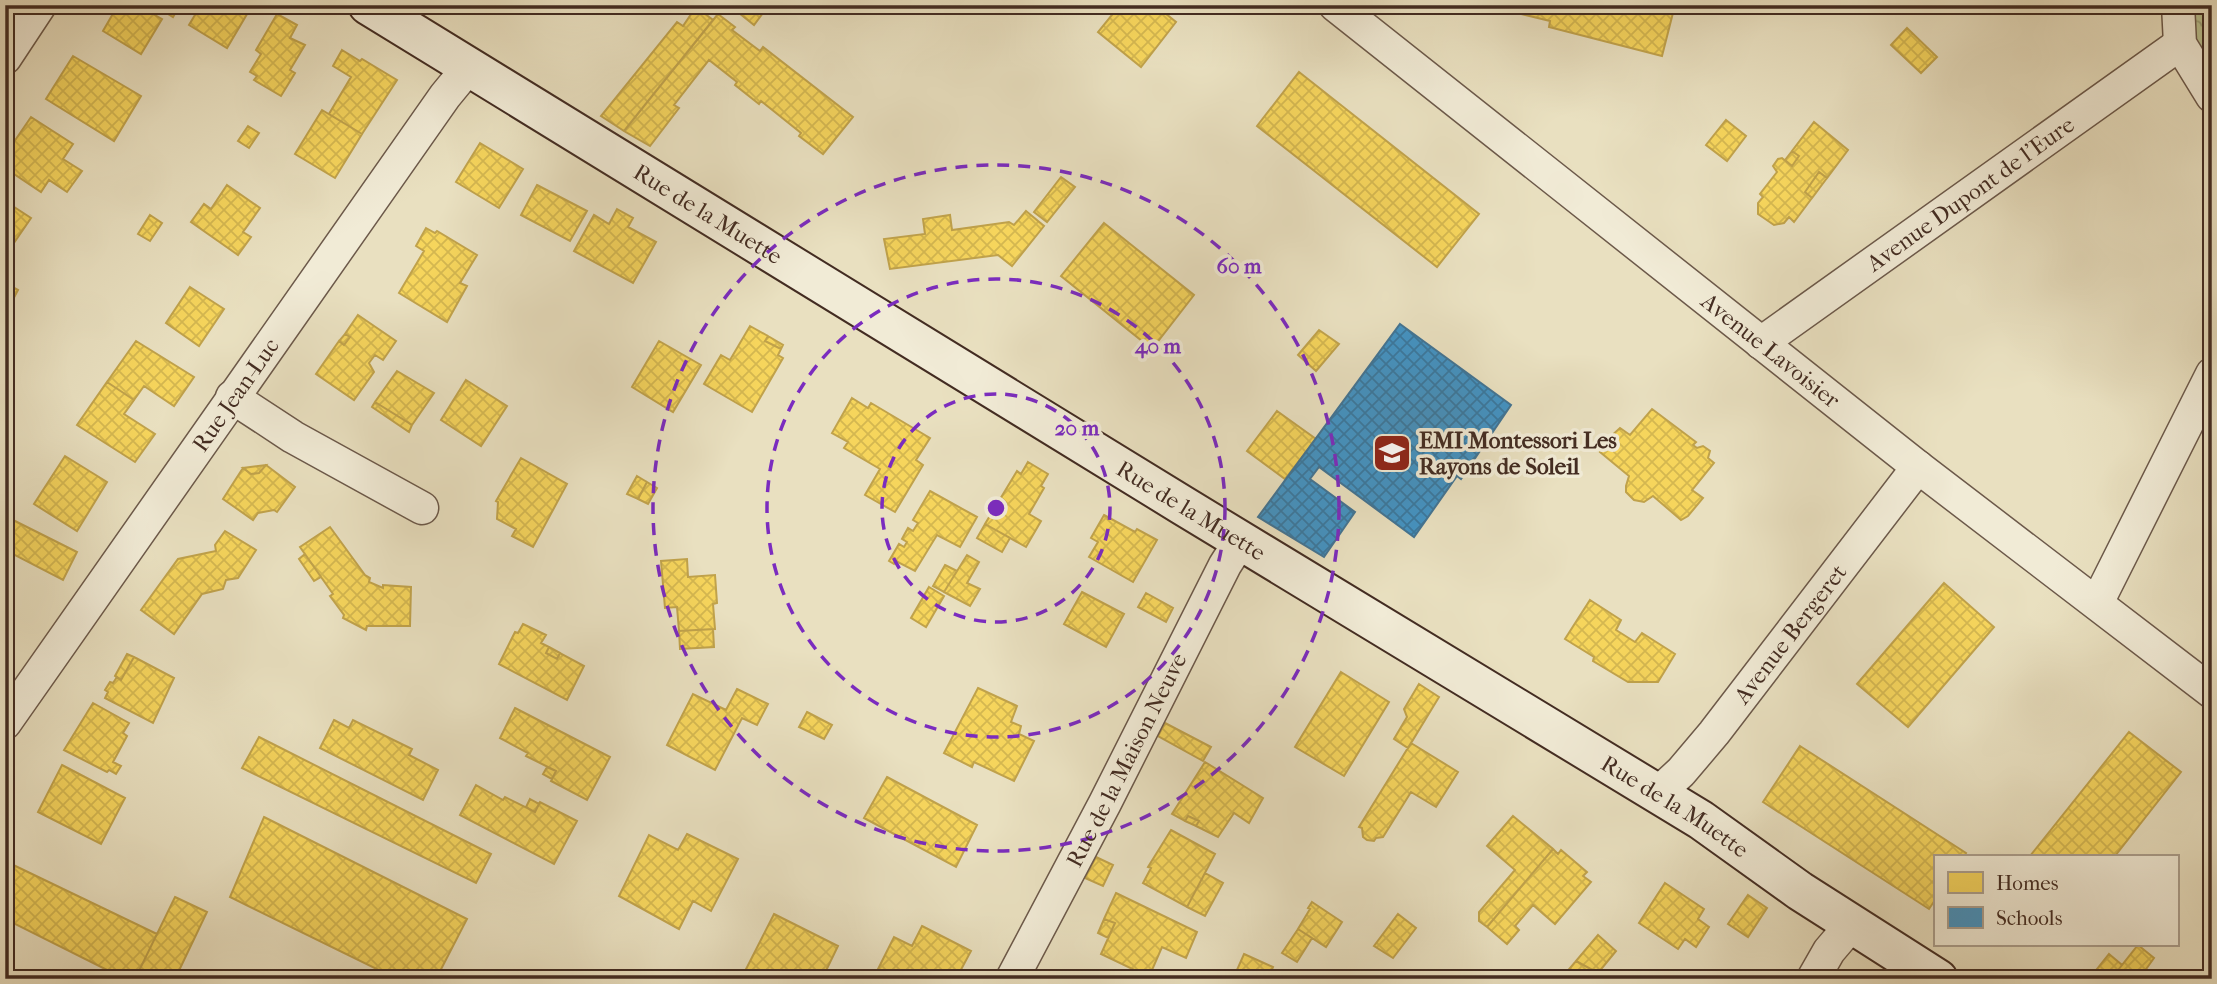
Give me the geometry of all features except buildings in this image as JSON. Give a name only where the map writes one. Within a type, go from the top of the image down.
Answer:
[{"type":"street","points":[[5,58],[40,5]]},
{"type":"street","name":"Rue de la Muette","points":[[368,5],[1656,795],[1701,820],[1800,891],[1938,979]]},
{"type":"street","name":"Avenue Lavoisier","points":[[1335,5],[1918,467],[2212,692]]},
{"type":"street","points":[[2178,5],[2180,44],[2212,96]]},
{"type":"street","name":"Avenue Dupont de l'Eure","points":[[1761,343],[2180,44]]},
{"type":"street","name":"Rue Jean-Luc","points":[[5,723],[444,96],[468,68]]},
{"type":"street","points":[[2097,603],[2212,374]]},
{"type":"street","points":[[232,397],[293,437],[422,508]]},
{"type":"street","name":"Avenue Bergeret","points":[[1656,795],[1681,772],[1714,733],[1918,467]]},
{"type":"street","name":"Rue de la Maison Neuve","points":[[1012,979],[1241,540]]},
{"type":"street","points":[[1813,979],[1829,951],[1852,924]]},
{"type":"green space","points":[[2194,5],[2212,5],[2212,74],[2197,50],[2193,25]]},
{"type":"place","name":"EMI Montessori Les Rayons de Soleil","points":[[1392,453]]}]
